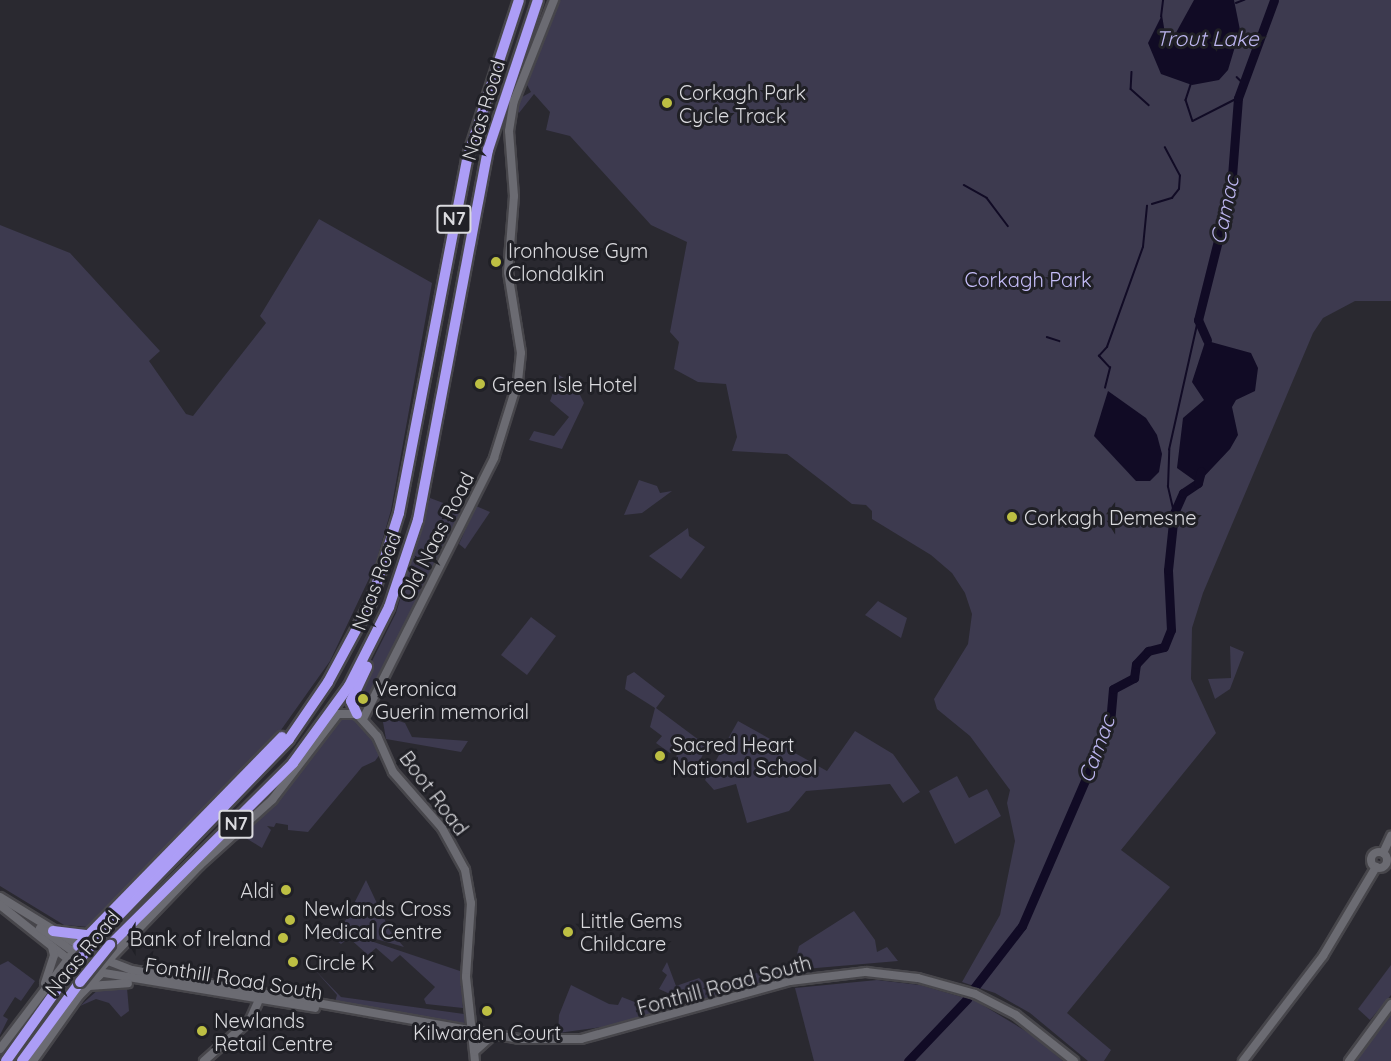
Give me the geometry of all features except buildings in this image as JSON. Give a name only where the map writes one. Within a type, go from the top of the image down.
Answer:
[{"type":"highway","name":"Naas Road","points":[[6,1061],[93,936],[249,786],[328,682],[371,602],[396,523],[465,169],[519,0]]},
{"type":"highway","name":"Naas Road","points":[[22,1061],[114,949],[268,791],[346,689],[389,608],[418,520],[488,150],[538,0]]},
{"type":"highway","points":[[360,717],[351,701],[382,635],[389,608]]},
{"type":"highway","points":[[232,834],[300,762],[346,689]]},
{"type":"highway","points":[[52,931],[93,936]]},
{"type":"highway","points":[[76,948],[93,936]]},
{"type":"main road","name":"Old Naas Road","points":[[360,717],[495,458],[521,360],[508,272],[514,196],[511,149],[514,101],[554,0]]},
{"type":"main road","points":[[93,977],[124,942],[232,834],[288,783],[338,714],[360,717]]},
{"type":"main road","name":"Boot Road","points":[[360,717],[376,736],[393,772],[442,828],[465,870],[471,903],[466,977],[475,1057]]},
{"type":"main road","points":[[1376,867],[1388,867],[1383,853],[1391,836]]},
{"type":"main road","points":[[1243,1061],[1323,956],[1376,867],[1373,856],[1383,853]]},
{"type":"main road","points":[[0,897],[76,948]]},
{"type":"main road","points":[[0,905],[93,977],[148,982]]},
{"type":"main road","points":[[19,910],[76,948],[93,977]]},
{"type":"main road","points":[[108,962],[114,949],[124,942]]},
{"type":"main road","points":[[45,985],[54,955],[49,943]]},
{"type":"main road","points":[[0,1049],[45,985],[76,948]]},
{"type":"main road","name":"Fonthill Road South","points":[[76,948],[125,968],[363,1012],[535,1040],[581,1039],[790,981],[867,972],[940,982],[975,994],[1024,1021],[1074,1061]]},
{"type":"main road","points":[[114,949],[125,968]]},
{"type":"main road","name":"Fonthill Road South","points":[[93,977],[148,982],[259,1000],[363,1012]]},
{"type":"main road","name":"Naas Road","points":[[33,1061],[93,977]]},
{"type":"main road","points":[[204,1061],[250,1020],[259,1000]]},
{"type":"main road","points":[[1349,1061],[1391,1004]]},
{"type":"main road","points":[[475,1057],[494,1034]]},
{"type":"green space","name":"Corkagh Park","points":[[560,0],[1391,0],[1391,301],[1355,301],[1323,318],[1313,333],[1203,593],[1192,628],[1191,679],[1216,733],[1121,850],[1170,887],[1067,1013],[1111,1050],[1104,1061],[1088,1061],[1030,1013],[995,993],[962,982],[1000,915],[1015,841],[1007,803],[1010,790],[970,736],[937,709],[934,699],[968,644],[972,614],[965,593],[952,573],[931,555],[872,519],[872,511],[866,505],[852,504],[787,454],[732,451],[737,437],[726,384],[698,382],[674,369],[679,342],[670,332],[687,242],[651,225],[570,136],[546,130],[550,112],[534,94],[519,113],[517,110],[522,97],[531,92],[526,83]]},
{"type":"green space","points":[[319,219],[432,283],[391,510],[375,566],[330,661],[276,737],[89,927],[64,925],[0,886],[0,225],[70,253],[160,351],[149,361],[186,414],[193,416],[266,323],[260,316]]},
{"type":"green space","points":[[559,375],[575,385],[584,403],[562,449],[529,440],[534,431],[554,436],[569,417],[550,401]]},
{"type":"green space","points":[[639,480],[657,486],[660,493],[672,491],[642,513],[624,515]]},
{"type":"green space","points":[[430,498],[462,510],[374,685],[364,717],[354,697],[396,613]]},
{"type":"green space","points":[[476,506],[490,512],[465,549],[459,544]]},
{"type":"green space","points":[[688,528],[689,536],[705,547],[681,579],[649,556]]},
{"type":"green space","points":[[878,601],[907,618],[901,638],[865,615]]},
{"type":"green space","points":[[531,617],[556,636],[527,675],[501,655]]},
{"type":"green space","points":[[1230,646],[1244,652],[1230,689],[1215,699],[1208,679],[1231,678]]},
{"type":"green space","points":[[634,672],[665,696],[656,708],[707,746],[692,777],[676,766],[677,749],[670,753],[656,743],[662,736],[650,727],[655,708],[625,689],[627,676]]},
{"type":"green space","points":[[381,711],[400,714],[399,721],[405,723],[412,737],[468,741],[461,752],[386,739]]},
{"type":"green space","points":[[346,715],[361,722],[373,735],[380,754],[375,761],[362,767],[308,832],[288,830],[288,825],[276,823],[274,827],[267,826],[271,830],[262,848],[244,837],[225,847],[288,785],[338,718]]},
{"type":"green space","points":[[738,721],[827,771],[855,731],[893,754],[920,792],[903,803],[890,784],[806,791],[789,811],[747,823],[736,784],[714,790],[705,780]]},
{"type":"green space","points":[[957,776],[969,798],[987,789],[1001,816],[955,844],[929,791]]},
{"type":"green space","points":[[366,880],[390,931],[404,947],[341,929]]},
{"type":"green space","points":[[854,911],[875,940],[877,952],[887,947],[898,961],[793,970],[799,946]]},
{"type":"green space","points":[[335,929],[460,971],[463,1008],[426,1004],[424,999],[435,987],[400,955],[392,962],[376,948],[368,955],[349,938],[341,944],[330,936]]},
{"type":"green space","points":[[8,961],[35,981],[21,1001],[15,997],[3,1016],[8,1019],[0,1035],[0,965]]},
{"type":"green space","points":[[667,962],[676,986],[699,978],[707,986],[722,987],[774,966],[782,976],[660,1012],[670,994],[659,989],[667,975],[662,971]]},
{"type":"green space","points":[[1391,965],[1391,995],[1370,1020],[1358,1009]]},
{"type":"green space","points":[[315,970],[341,997],[464,1014],[465,1026],[335,1002],[337,995]]},
{"type":"green space","points":[[877,980],[920,985],[976,1001],[1034,1036],[1063,1061],[814,1061],[795,988]]},
{"type":"green space","points":[[571,985],[609,1004],[618,1005],[622,997],[660,1012],[602,1027],[558,1033],[559,1015]]},
{"type":"green space","points":[[100,988],[127,988],[129,1011],[121,1017],[109,1003],[96,999],[80,1006]]},
{"type":"green space","points":[[1391,1014],[1391,1061],[1356,1061],[1364,1050]]},
{"type":"water","name":"Trout Lake","points":[[1194,0],[1234,0],[1240,30],[1228,70],[1219,80],[1192,85],[1161,74],[1148,43],[1162,15],[1166,40],[1172,40]]},
{"type":"water","points":[[1203,328],[1211,342],[1251,353],[1258,368],[1255,391],[1236,400],[1232,407],[1238,435],[1230,449],[1198,483],[1177,468],[1183,418],[1204,400],[1192,382],[1205,342]]},
{"type":"water","points":[[1108,391],[1146,418],[1157,435],[1162,454],[1159,472],[1150,481],[1136,481],[1094,436]]},
{"type":"waterway","name":"Camac","points":[[1161,17],[1163,0]]},
{"type":"waterway","name":"Camac","points":[[1236,3],[1244,0]]},
{"type":"waterway","name":"Camac","points":[[1207,340],[1198,320],[1231,189],[1238,98],[1274,0]]},
{"type":"waterway","points":[[1132,72],[1131,89],[1149,105]]},
{"type":"waterway","points":[[1237,77],[1242,82]]},
{"type":"waterway","name":"Camac","points":[[1191,85],[1186,100],[1193,121],[1238,98]]},
{"type":"waterway","points":[[1152,204],[1172,198],[1179,189],[1180,176],[1165,148]]},
{"type":"waterway","points":[[964,185],[987,198],[1008,226]]},
{"type":"waterway","points":[[1105,388],[1110,368],[1099,356],[1107,347],[1143,247],[1147,206]]},
{"type":"waterway","name":"Camac","points":[[1174,513],[1168,487],[1169,450],[1198,320]]},
{"type":"waterway","points":[[1047,337],[1059,341]]},
{"type":"waterway","name":"Camac","points":[[974,988],[1022,926],[1110,723],[1113,689],[1134,678],[1136,664],[1148,651],[1164,647],[1171,630],[1168,570],[1174,513],[1183,493],[1198,483],[1201,471]]},
{"type":"waterway","name":"Camac","points":[[908,1061],[967,999]]},
{"type":"place","name":"Corkagh Park Cycle Track","points":[[667,103]]},
{"type":"place","name":"Ironhouse Gym Clondalkin","points":[[496,262]]},
{"type":"place","name":"Green Isle Hotel","points":[[480,384]]},
{"type":"place","name":"Corkagh Demesne","points":[[1012,517]]},
{"type":"place","name":"Veronica Guerin memorial","points":[[363,699]]},
{"type":"place","name":"Sacred Heart National School","points":[[660,756]]},
{"type":"place","name":"Aldi","points":[[286,890]]},
{"type":"place","name":"Newlands Cross Medical Centre","points":[[290,920]]},
{"type":"place","name":"Little Gems Childcare","points":[[568,932]]},
{"type":"place","name":"Bank of Ireland","points":[[283,938]]},
{"type":"place","name":"Circle K","points":[[293,962]]},
{"type":"place","name":"Kilwarden Court","points":[[487,1011]]},
{"type":"place","name":"Newlands Retail Centre","points":[[202,1031]]}]
